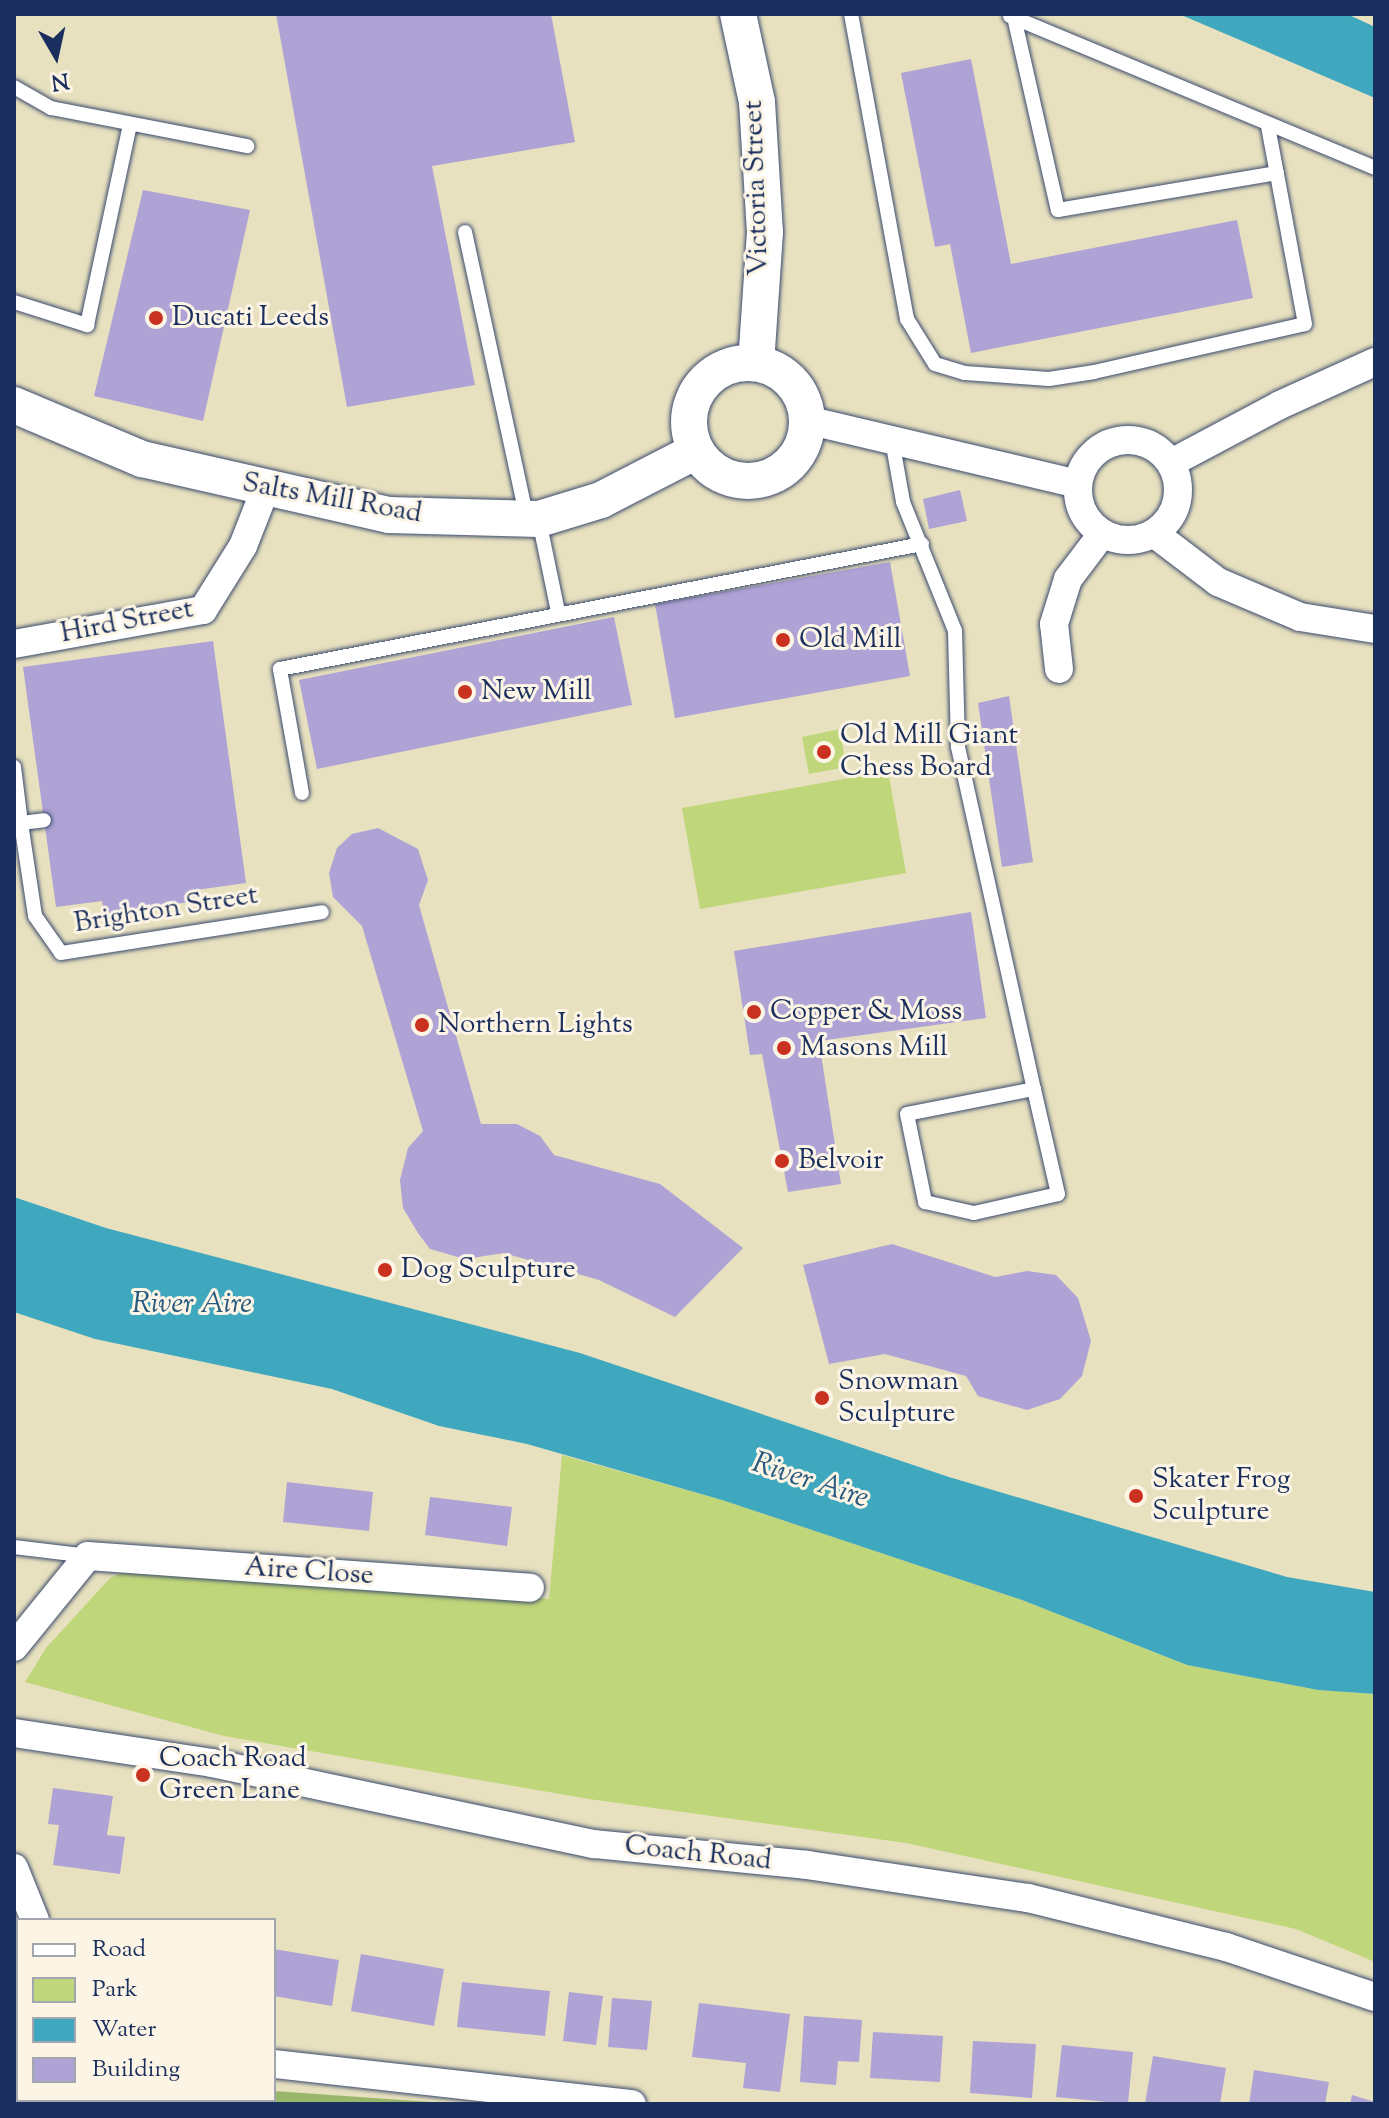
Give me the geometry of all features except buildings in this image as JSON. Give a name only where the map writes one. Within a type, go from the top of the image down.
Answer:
[{"type":"street","name":"Victoria Street","points":[[738,14],[757,102],[765,232],[756,363]]},
{"type":"street","points":[[1171,463],[1280,405],[1375,362]]},
{"type":"street","points":[[756,363],[786,377],[799,393],[807,420],[804,441],[791,463],[767,478],[727,477],[696,451],[689,431],[695,395],[726,367],[756,363]]},
{"type":"street","name":"Salts Mill Road","points":[[14,405],[142,459],[265,490],[389,515],[533,520],[601,500],[696,451]]},
{"type":"street","points":[[807,420],[1077,484]]},
{"type":"street","points":[[1122,440],[1148,443],[1171,463],[1179,494],[1169,520],[1155,534],[1129,541],[1102,534],[1078,502],[1077,484],[1088,457],[1122,440]]},
{"type":"street","name":"Hird Street","points":[[14,644],[203,610],[243,546],[265,490]]},
{"type":"street","points":[[1059,669],[1054,624],[1068,579],[1102,534]]},
{"type":"street","points":[[1155,534],[1218,582],[1300,617],[1375,629]]},
{"type":"street","points":[[14,1647],[88,1556]]},
{"type":"street","name":"Aire Close","points":[[88,1556],[530,1588]]},
{"type":"street","name":"Coach Road","points":[[14,1733],[212,1763],[581,1841],[807,1865],[1015,1896],[1226,1947],[1375,1997]]},
{"type":"street","points":[[14,1868],[34,1918]]},
{"type":"street","points":[[276,2064],[632,2104]]},
{"type":"lane","points":[[851,14],[907,319],[916,342],[935,364],[999,379],[1049,379],[1305,324],[1268,126]]},
{"type":"lane","points":[[1010,16],[1058,210],[1277,173]]},
{"type":"lane","points":[[1010,16],[1375,168]]},
{"type":"lane","points":[[14,87],[51,108],[247,146]]},
{"type":"lane","points":[[14,302],[87,325],[130,125]]},
{"type":"lane","points":[[465,232],[533,520],[558,612]]},
{"type":"lane","points":[[892,440],[903,502],[955,631],[958,747],[1058,1194],[974,1213],[925,1202],[907,1114],[1034,1089]]},
{"type":"lane","points":[[302,793],[280,669],[558,612],[922,544]]},
{"type":"lane","name":"Brighton Street","points":[[14,767],[35,916],[61,953],[322,912]]},
{"type":"lane","points":[[21,823],[44,820]]},
{"type":"lane","points":[[14,1547],[88,1556]]},
{"type":"green space","name":"Old Mill Giant Chess Board","points":[[840,729],[846,767],[809,774],[802,737]]},
{"type":"green space","points":[[888,771],[906,873],[700,909],[682,808]]},
{"type":"green space","points":[[562,1455],[722,1500],[1022,1600],[1187,1665],[1318,1690],[1375,1694],[1375,1962],[1296,1929],[906,1843],[589,1799],[224,1736],[25,1682],[46,1648],[110,1578],[150,1560],[549,1599]]},
{"type":"green space","points":[[276,2091],[459,2104],[161,2104],[276,2102]]},
{"type":"water","points":[[1179,14],[1347,14],[1375,27],[1375,98]]},
{"type":"water","name":"River Aire","points":[[14,1197],[106,1228],[580,1353],[949,1477],[1287,1577],[1375,1592],[1375,1694],[1318,1690],[1187,1665],[1022,1600],[722,1500],[527,1444],[439,1426],[332,1389],[95,1339],[14,1312]]},
{"type":"place","name":"Ducati Leeds","points":[[156,318]]},
{"type":"place","name":"Old Mill","points":[[783,640]]},
{"type":"place","name":"New Mill","points":[[465,692]]},
{"type":"place","name":"Old Mill Giant Chess Board","points":[[824,752]]},
{"type":"place","name":"Copper & Moss","points":[[754,1012]]},
{"type":"place","name":"Northern Lights","points":[[422,1025]]},
{"type":"place","name":"Masons Mill","points":[[784,1048]]},
{"type":"place","name":"Belvoir","points":[[782,1161]]},
{"type":"place","name":"Dog Sculpture","points":[[385,1270]]},
{"type":"place","name":"Snowman Sculpture","points":[[822,1398]]},
{"type":"place","name":"Skater Frog Sculpture","points":[[1136,1496]]},
{"type":"place","name":"Coach Road Green Lane","points":[[143,1775]]}]
